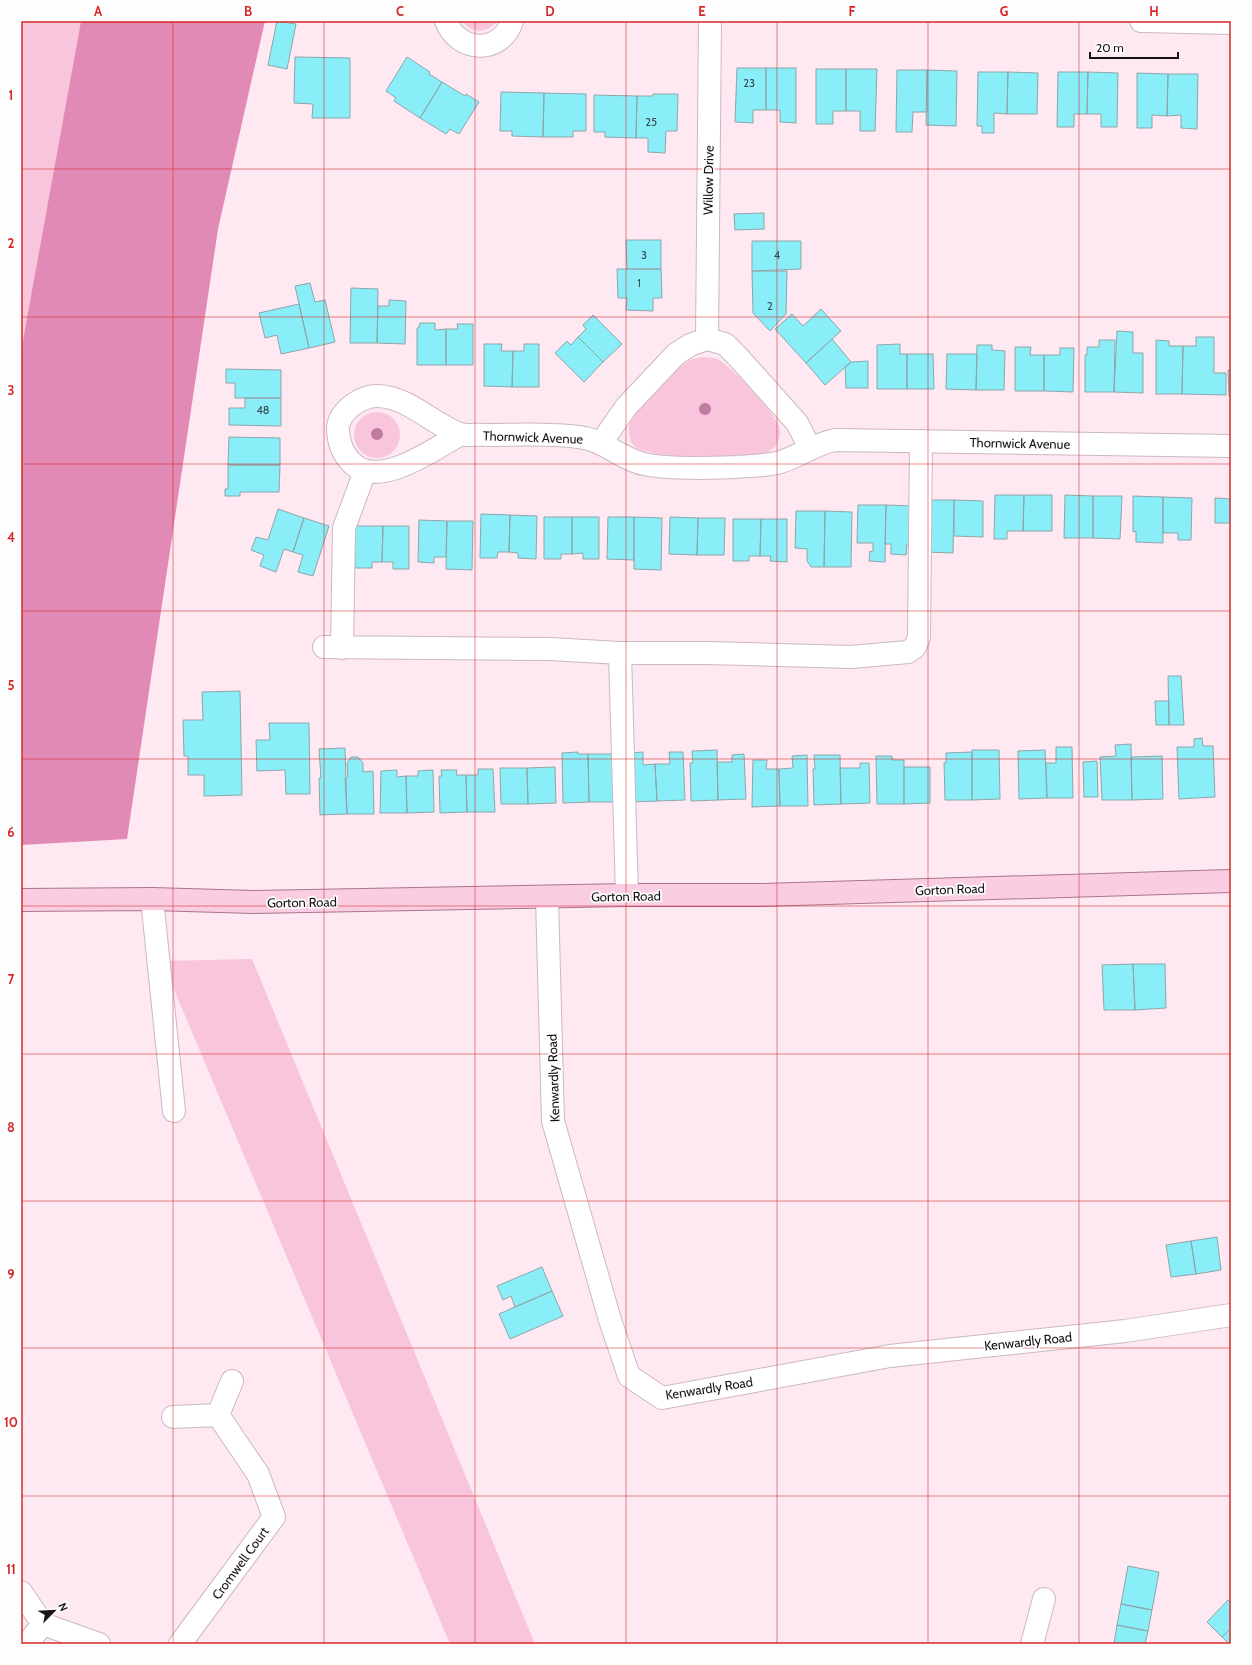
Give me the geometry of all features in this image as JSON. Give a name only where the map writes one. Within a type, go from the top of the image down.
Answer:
[{"type":"main road","name":"Gorton Road","points":[[21,900],[152,899],[254,902],[760,895],[1231,881]]},
{"type":"street","points":[[446,21],[451,32],[459,39],[469,44],[479,46],[500,40],[507,32],[512,21]]},
{"type":"street","name":"Willow Drive","points":[[707,339],[710,21]]},
{"type":"street","points":[[1142,21],[1231,23]]},
{"type":"street","points":[[603,444],[608,433],[626,407],[676,354],[690,345],[707,339],[724,344],[738,357],[797,423],[810,448]]},
{"type":"street","name":"Thornwick Avenue","points":[[461,434],[395,469],[380,472],[365,471],[354,466],[344,455],[338,429],[342,417],[351,406],[362,399],[376,396],[389,397],[403,402],[461,434],[577,436],[603,444],[632,461],[648,465],[702,468],[761,466],[777,463],[810,448],[835,440],[1231,446]]},
{"type":"street","points":[[365,471],[344,528],[333,647],[550,649],[620,653],[851,657],[908,652],[915,647],[919,637],[921,441]]},
{"type":"street","points":[[620,653],[627,896]]},
{"type":"street","name":"Kenwardly Road","points":[[547,898],[553,1120],[610,1320],[629,1376],[662,1398],[890,1356],[1124,1331],[1231,1315]]},
{"type":"street","points":[[152,899],[174,1111]]},
{"type":"street","points":[[173,1417],[218,1415],[232,1381]]},
{"type":"street","name":"Cromwell Court","points":[[180,1644],[274,1517],[258,1474],[218,1415]]},
{"type":"street","points":[[21,1592],[43,1624],[99,1644]]},
{"type":"street","points":[[1032,1644],[1044,1599]]},
{"type":"street","points":[[27,1644],[43,1624]]},
{"type":"shaded area","points":[[21,21],[81,21],[21,351]]},
{"type":"shaded area","points":[[81,21],[265,21],[218,229],[127,839],[21,845],[21,351]]},
{"type":"shaded area","points":[[463,21],[497,21],[489,28],[480,31],[470,29]]},
{"type":"shaded area","points":[[704,357],[716,358],[725,364],[762,401],[776,420],[780,430],[778,441],[774,448],[768,452],[758,454],[700,457],[658,454],[643,451],[634,446],[629,435],[629,426],[631,418],[637,409],[677,369],[692,359]]},
{"type":"shaded area","points":[[382,412],[394,418],[399,426],[399,444],[394,452],[386,457],[372,458],[360,452],[355,444],[354,430],[360,418],[368,413]]},
{"type":"shaded area","points":[[252,959],[535,1644],[450,1644],[162,961]]},
{"type":"building","points":[[277,21],[296,24],[287,69],[268,65]]},
{"type":"building","points":[[295,57],[350,58],[350,118],[312,118],[313,104],[294,103]]},
{"type":"building","points":[[407,57],[442,82],[420,118],[394,101],[396,98],[386,91]]},
{"type":"building","points":[[737,68],[766,68],[766,110],[753,110],[753,123],[735,122]]},
{"type":"building","points":[[766,68],[796,68],[796,123],[780,122],[780,110],[766,110]]},
{"type":"building","points":[[816,69],[846,69],[846,111],[833,111],[833,124],[816,124]]},
{"type":"building","points":[[846,69],[877,69],[875,131],[860,131],[860,111],[846,111]]},
{"type":"building","points":[[897,70],[927,70],[927,112],[913,112],[912,132],[896,132]]},
{"type":"building","points":[[927,70],[957,71],[956,126],[926,125]]},
{"type":"building","points":[[978,72],[1008,72],[1007,114],[994,113],[994,133],[982,133],[982,126],[977,126]]},
{"type":"building","points":[[1008,72],[1038,73],[1037,114],[1007,114]]},
{"type":"building","points":[[1058,72],[1088,72],[1087,114],[1074,114],[1074,127],[1057,127]]},
{"type":"building","points":[[1088,72],[1118,73],[1117,127],[1101,127],[1101,114],[1087,114]]},
{"type":"building","points":[[1137,73],[1168,74],[1167,116],[1152,115],[1152,128],[1137,128]]},
{"type":"building","points":[[1168,74],[1198,74],[1197,129],[1181,128],[1181,115],[1167,116]]},
{"type":"building","points":[[442,82],[465,96],[466,94],[479,102],[459,134],[450,129],[446,134],[420,118]]},
{"type":"building","points":[[501,92],[544,93],[543,137],[512,136],[512,131],[500,131]]},
{"type":"building","points":[[544,93],[586,94],[586,131],[573,131],[573,137],[543,137]]},
{"type":"building","points":[[653,94],[678,94],[677,131],[666,131],[665,153],[648,152],[648,138],[636,138],[637,96],[653,96]]},
{"type":"building","points":[[594,95],[637,96],[636,138],[605,137],[605,132],[594,132]]},
{"type":"building","points":[[764,213],[764,229],[735,230],[734,214]]},
{"type":"building","points":[[626,240],[661,240],[661,269],[627,269]]},
{"type":"building","points":[[752,241],[801,241],[801,269],[752,271]]},
{"type":"building","points":[[617,269],[661,269],[662,298],[653,298],[653,311],[626,310],[627,298],[618,298]]},
{"type":"building","points":[[752,271],[787,271],[786,314],[770,331],[753,313]]},
{"type":"building","points":[[310,283],[315,302],[325,300],[335,342],[309,348],[295,286]]},
{"type":"building","points":[[351,288],[378,289],[377,343],[350,343]]},
{"type":"building","points":[[389,300],[406,301],[405,344],[377,343],[378,306],[389,306]]},
{"type":"building","points":[[299,304],[309,348],[281,354],[277,335],[265,338],[259,313]]},
{"type":"building","points":[[821,309],[841,331],[806,363],[775,329],[792,314],[803,326]]},
{"type":"building","points":[[593,315],[622,344],[603,362],[578,337],[586,329],[583,325]]},
{"type":"building","points":[[420,323],[435,323],[435,330],[446,329],[446,365],[417,365],[417,328],[419,328]]},
{"type":"building","points":[[457,324],[473,324],[473,365],[446,365],[446,329],[458,329]]},
{"type":"building","points":[[1117,331],[1133,332],[1133,353],[1143,353],[1143,393],[1114,392]]},
{"type":"building","points":[[578,337],[603,362],[584,382],[555,353],[567,341],[571,345]]},
{"type":"building","points":[[1196,337],[1214,337],[1214,373],[1226,373],[1226,395],[1182,394],[1183,346],[1196,346]]},
{"type":"building","points":[[832,339],[851,362],[825,385],[806,363]]},
{"type":"building","points":[[1099,340],[1115,340],[1114,392],[1085,392],[1085,355],[1087,355],[1087,347],[1099,347]]},
{"type":"building","points":[[1156,340],[1169,341],[1169,346],[1183,346],[1182,394],[1156,394]]},
{"type":"building","points":[[484,344],[502,344],[501,351],[513,351],[512,387],[484,386]]},
{"type":"building","points":[[524,344],[539,344],[539,387],[512,387],[513,351],[524,351]]},
{"type":"building","points":[[900,344],[900,354],[907,354],[907,389],[877,389],[877,345]]},
{"type":"building","points":[[977,345],[992,345],[992,350],[1005,351],[1004,390],[976,390]]},
{"type":"building","points":[[1015,347],[1031,347],[1030,355],[1044,355],[1044,391],[1015,391]]},
{"type":"building","points":[[1060,348],[1074,348],[1073,392],[1044,391],[1044,355],[1060,355]]},
{"type":"building","points":[[907,354],[933,354],[934,389],[907,389]]},
{"type":"building","points":[[947,354],[977,354],[976,390],[946,389]]},
{"type":"building","points":[[868,361],[868,388],[846,388],[845,367],[851,362]]},
{"type":"building","points":[[226,369],[281,370],[281,398],[235,398],[235,383],[226,383]]},
{"type":"building","points":[[1228,370],[1231,370],[1231,396],[1229,396]]},
{"type":"building","points":[[245,398],[281,398],[281,426],[229,425],[229,408],[245,408]]},
{"type":"building","points":[[229,437],[280,438],[280,465],[228,465]]},
{"type":"building","points":[[228,465],[280,465],[279,492],[240,492],[240,496],[225,496],[225,489],[228,489]]},
{"type":"building","points":[[995,495],[1024,495],[1023,531],[1007,531],[1007,539],[994,539]]},
{"type":"building","points":[[1024,495],[1052,495],[1052,531],[1023,531]]},
{"type":"building","points":[[1065,495],[1093,496],[1093,538],[1064,538]]},
{"type":"building","points":[[1093,496],[1122,496],[1120,539],[1093,538]]},
{"type":"building","points":[[1133,496],[1163,497],[1163,543],[1136,542],[1136,531],[1133,532]]},
{"type":"building","points":[[1163,497],[1192,498],[1191,540],[1178,540],[1178,533],[1163,533]]},
{"type":"building","points":[[1215,498],[1231,499],[1231,523],[1215,523]]},
{"type":"building","points":[[927,500],[954,500],[953,553],[925,552]]},
{"type":"building","points":[[954,500],[983,501],[983,537],[954,536]]},
{"type":"building","points":[[858,505],[886,505],[885,562],[869,561],[870,551],[873,552],[873,543],[857,543]]},
{"type":"building","points":[[886,505],[914,506],[913,544],[907,544],[906,555],[891,554],[891,544],[885,544]]},
{"type":"building","points":[[278,509],[304,518],[293,552],[284,549],[276,572],[260,566],[264,555],[251,550],[256,537],[268,540]]},
{"type":"building","points":[[796,511],[825,511],[824,567],[811,567],[807,561],[807,549],[795,548]]},
{"type":"building","points":[[825,511],[852,512],[851,567],[824,567]]},
{"type":"building","points":[[481,514],[510,515],[509,552],[498,552],[497,558],[480,558]]},
{"type":"building","points":[[510,515],[537,516],[536,559],[518,558],[518,553],[509,552]]},
{"type":"building","points":[[544,517],[572,517],[572,554],[561,554],[561,559],[544,559]]},
{"type":"building","points":[[572,517],[599,517],[599,559],[583,559],[583,553],[572,554]]},
{"type":"building","points":[[608,517],[634,517],[634,560],[607,559]]},
{"type":"building","points":[[634,517],[662,518],[661,570],[634,569]]},
{"type":"building","points":[[670,517],[698,518],[697,555],[669,554]]},
{"type":"building","points":[[304,518],[329,526],[313,576],[298,572],[303,555],[293,552]]},
{"type":"building","points":[[698,518],[725,518],[724,555],[697,555]]},
{"type":"building","points":[[733,519],[761,519],[760,556],[749,556],[749,561],[733,561]]},
{"type":"building","points":[[761,519],[787,519],[787,562],[770,561],[771,556],[760,556]]},
{"type":"building","points":[[419,520],[447,521],[446,557],[434,557],[434,563],[418,562]]},
{"type":"building","points":[[447,521],[473,521],[472,570],[446,569]]},
{"type":"building","points":[[354,526],[383,526],[382,562],[372,562],[372,568],[355,568]]},
{"type":"building","points":[[383,526],[409,526],[409,569],[393,569],[393,562],[382,562]]},
{"type":"building","points":[[1168,676],[1181,676],[1184,725],[1169,725]]},
{"type":"building","points":[[240,691],[242,795],[204,796],[204,775],[188,775],[188,756],[184,756],[183,720],[203,720],[202,692]]},
{"type":"building","points":[[1155,701],[1169,701],[1169,725],[1156,725]]},
{"type":"building","points":[[269,723],[309,723],[310,794],[286,794],[285,770],[257,771],[256,740],[270,740]]},
{"type":"building","points":[[1202,738],[1203,746],[1213,746],[1215,797],[1179,799],[1177,747],[1194,747],[1194,739]]},
{"type":"building","points":[[1131,744],[1132,800],[1102,800],[1100,757],[1116,756],[1115,745]]},
{"type":"building","points":[[1056,747],[1072,747],[1073,798],[1047,798],[1046,763],[1056,763]]},
{"type":"building","points":[[345,748],[347,814],[320,815],[319,778],[321,778],[319,749]]},
{"type":"building","points":[[717,750],[718,800],[691,801],[690,763],[693,763],[692,751]]},
{"type":"building","points":[[972,750],[999,750],[1000,799],[972,800]]},
{"type":"building","points":[[1045,750],[1047,798],[1019,799],[1018,751]]},
{"type":"building","points":[[578,752],[578,754],[588,754],[589,802],[563,803],[562,753]]},
{"type":"building","points":[[643,752],[643,765],[655,764],[657,801],[630,802],[630,753]]},
{"type":"building","points":[[669,752],[683,752],[685,800],[657,801],[655,764],[670,764]]},
{"type":"building","points":[[972,752],[972,800],[945,800],[944,763],[946,763],[946,753]]},
{"type":"building","points":[[588,754],[616,754],[618,802],[589,802]]},
{"type":"building","points":[[744,754],[746,799],[718,800],[717,762],[732,762],[732,755]]},
{"type":"building","points":[[807,755],[808,806],[780,806],[779,769],[793,768],[792,756]]},
{"type":"building","points":[[814,755],[840,755],[841,804],[814,805]]},
{"type":"building","points":[[876,756],[892,756],[892,760],[904,760],[904,804],[877,804]]},
{"type":"building","points":[[1162,756],[1163,799],[1132,800],[1131,757]]},
{"type":"building","points":[[351,757],[358,757],[363,763],[363,772],[373,771],[374,814],[347,814],[345,778],[348,777],[347,763]]},
{"type":"building","points":[[753,760],[767,760],[766,769],[779,769],[780,806],[752,807]]},
{"type":"building","points":[[1097,761],[1098,797],[1084,797],[1083,762]]},
{"type":"building","points":[[860,763],[869,763],[870,803],[841,804],[840,768],[860,768]]},
{"type":"building","points":[[555,767],[556,803],[528,804],[527,768]]},
{"type":"building","points":[[904,767],[930,767],[930,803],[904,804]]},
{"type":"building","points":[[500,768],[527,768],[528,804],[501,804]]},
{"type":"building","points":[[478,769],[493,769],[495,812],[467,812],[466,775],[478,775]]},
{"type":"building","points":[[397,770],[397,777],[406,776],[407,813],[380,813],[381,771]]},
{"type":"building","points":[[433,770],[434,812],[407,813],[406,776],[418,776],[418,771]]},
{"type":"building","points":[[441,770],[457,770],[456,775],[466,775],[467,812],[440,813],[439,776],[442,776]]},
{"type":"building","points":[[1133,964],[1135,1010],[1104,1010],[1102,965]]},
{"type":"building","points":[[1133,964],[1165,964],[1166,1008],[1135,1010]]},
{"type":"building","points":[[1217,1237],[1221,1270],[1196,1274],[1191,1241]]},
{"type":"building","points":[[1191,1241],[1196,1274],[1171,1277],[1166,1245]]},
{"type":"building","points":[[542,1267],[552,1291],[515,1307],[511,1296],[503,1300],[497,1286]]},
{"type":"building","points":[[552,1291],[563,1316],[510,1339],[499,1314]]},
{"type":"building","points":[[1128,1566],[1159,1572],[1152,1610],[1121,1604]]},
{"type":"building","points":[[1228,1600],[1231,1603],[1231,1628],[1222,1637],[1207,1622]]},
{"type":"building","points":[[1121,1604],[1152,1610],[1148,1631],[1117,1625]]},
{"type":"building","points":[[1117,1625],[1148,1631],[1145,1644],[1114,1644]]},
{"type":"building","points":[[1231,1628],[1231,1644],[1229,1644],[1222,1637]]}]
